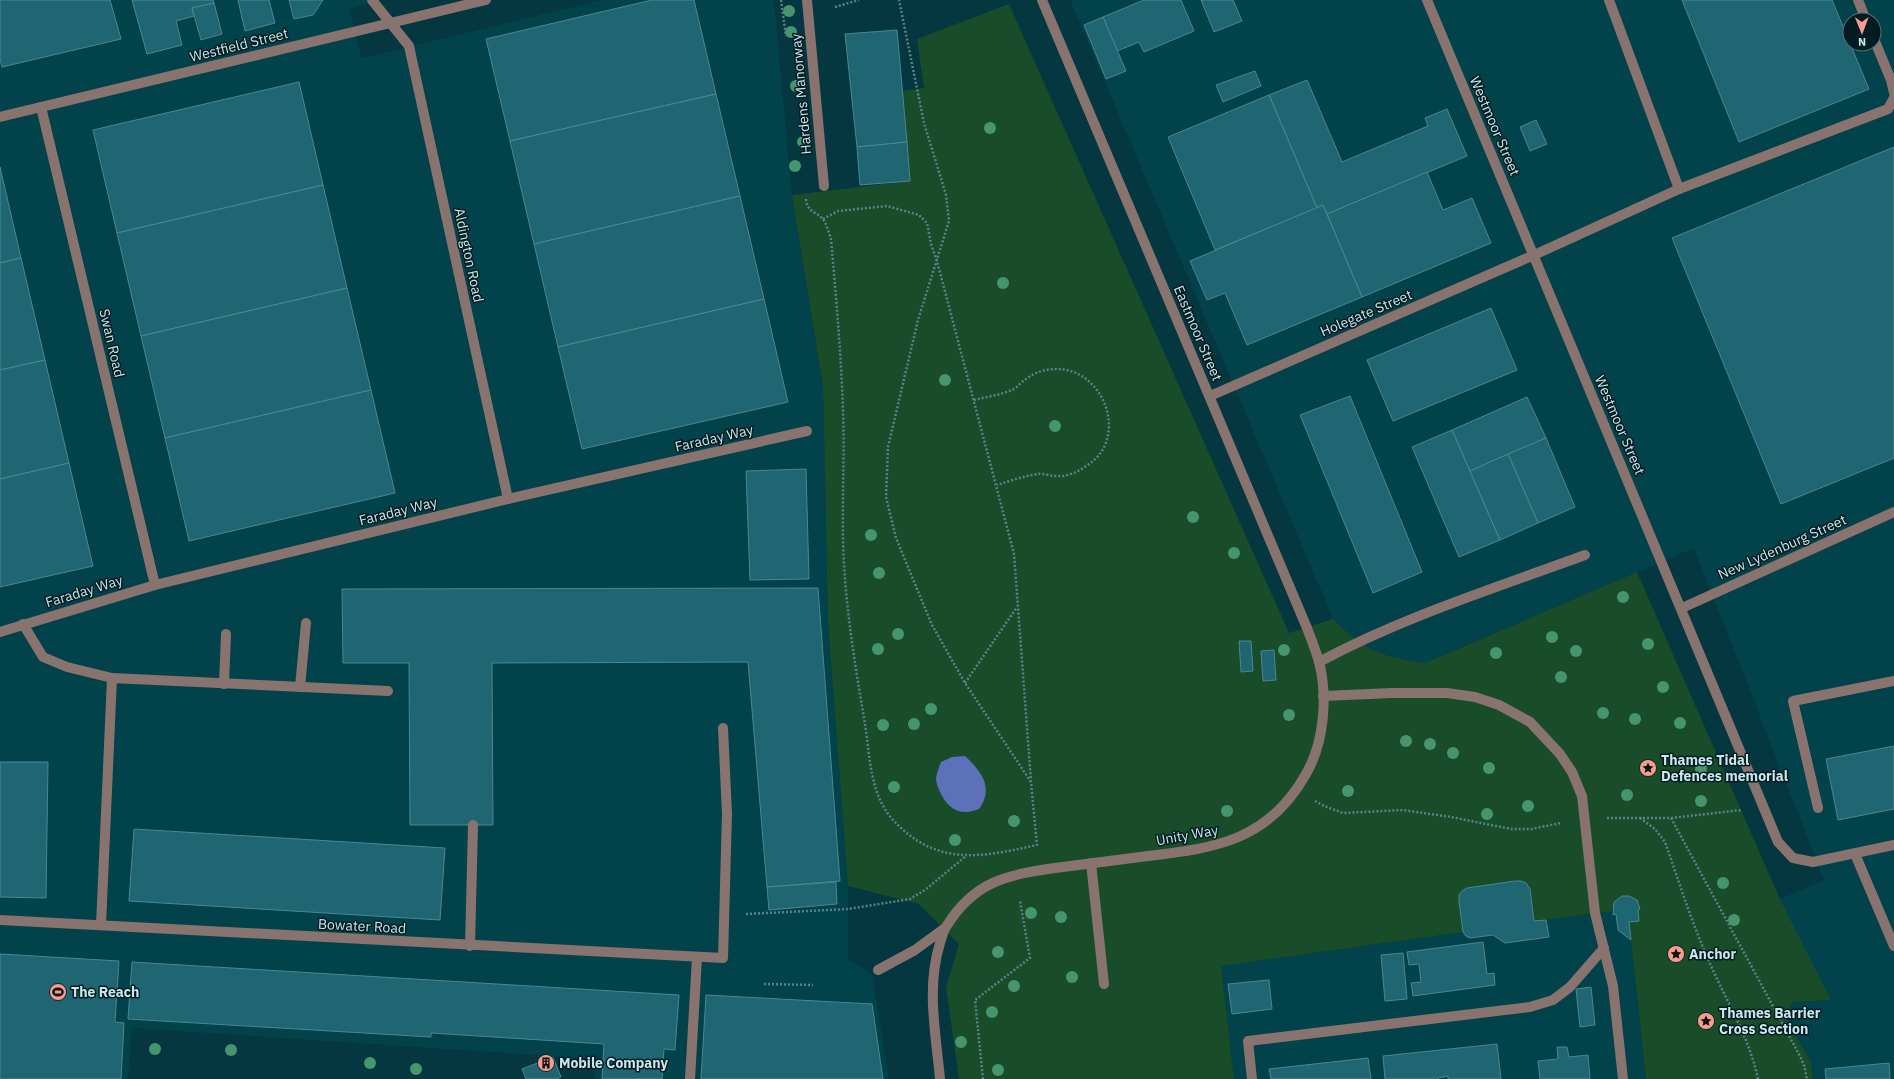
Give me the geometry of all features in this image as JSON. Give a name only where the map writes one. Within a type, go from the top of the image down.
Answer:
[{"type":"street","name":"Aldington Road","points":[[372,0],[409,46],[508,499]]},
{"type":"street","name":"Westfield Street","points":[[0,117],[486,0]]},
{"type":"street","name":"Hardens Manorway","points":[[807,0],[824,186]]},
{"type":"street","name":"Eastmoor Street","points":[[1042,0],[1307,628],[1319,662],[1322,679]]},
{"type":"street","name":"Westmoor Street","points":[[1426,0],[1682,608],[1778,842],[1793,858],[1814,862],[1856,854]]},
{"type":"street","points":[[1609,0],[1679,189]]},
{"type":"street","points":[[1858,0],[1863,12]]},
{"type":"street","points":[[1879,52],[1891,80],[1894,93]]},
{"type":"street","name":"Holegate Street","points":[[1210,396],[1534,255],[1679,189],[1888,109],[1894,98]]},
{"type":"street","name":"Swan Road","points":[[42,107],[156,585]]},
{"type":"street","name":"Faraday Way","points":[[0,632],[156,585],[508,499],[807,431]]},
{"type":"street","name":"New Lydenburg Street","points":[[1682,608],[1894,512]]},
{"type":"street","points":[[1319,662],[1358,641],[1408,620],[1585,555]]},
{"type":"street","points":[[300,687],[306,623]]},
{"type":"street","points":[[23,624],[43,657],[66,667],[112,678],[388,691]]},
{"type":"street","points":[[224,684],[226,634]]},
{"type":"street","points":[[101,925],[112,678]]},
{"type":"street","name":"Unity Way","points":[[940,1079],[932,994],[935,959],[945,928],[964,902],[986,886],[1014,874],[1090,863],[1185,852],[1217,846],[1248,833],[1268,820],[1297,790],[1311,765],[1321,731],[1323,696],[1322,679]]},
{"type":"street","points":[[1818,808],[1793,701],[1894,681]]},
{"type":"street","points":[[1323,696],[1392,692],[1447,693],[1475,697],[1499,705],[1530,722],[1560,754],[1572,772],[1582,796],[1595,913],[1613,986],[1623,1079]]},
{"type":"street","name":"Bowater Road","points":[[0,920],[697,958],[723,958],[727,814],[723,728]]},
{"type":"street","points":[[470,946],[473,824]]},
{"type":"street","points":[[1894,845],[1856,854],[1894,946]]},
{"type":"street","points":[[1090,863],[1104,984]]},
{"type":"street","points":[[878,970],[915,950],[945,928]]},
{"type":"street","points":[[1252,1079],[1248,1041],[1530,1007],[1553,1000],[1570,987],[1604,948]]},
{"type":"street","points":[[690,1079],[697,958]]},
{"type":"path","points":[[781,0],[786,39]]},
{"type":"path","points":[[835,7],[859,0]]},
{"type":"path","points":[[899,0],[924,123],[946,195],[949,221],[918,320],[888,447],[886,497],[896,538],[932,625],[965,683],[1031,782]]},
{"type":"path","points":[[806,197],[807,205],[811,212],[823,219],[831,239],[843,412],[844,564],[855,662],[873,777],[881,804],[894,822],[917,842],[941,852],[966,856],[1010,851],[1037,845],[1014,554],[997,485],[937,261],[931,244],[927,223],[919,215],[888,206],[838,211],[823,219]]},
{"type":"path","points":[[974,400],[1013,390],[1026,378],[1041,371],[1058,369],[1075,373],[1091,382],[1102,396],[1109,413],[1109,432],[1107,438],[1103,449],[1091,463],[1075,473],[1057,476],[1039,474],[997,485]]},
{"type":"path","points":[[965,683],[1017,607]]},
{"type":"path","points":[[1324,806],[1344,813],[1403,810],[1511,829],[1531,829],[1561,823]]},
{"type":"path","points":[[1603,818],[1671,818],[1764,807]]},
{"type":"path","points":[[1640,818],[1655,829],[1665,842],[1701,944],[1742,1029],[1753,1057],[1758,1079]]},
{"type":"path","points":[[1671,818],[1800,1056],[1804,1065],[1806,1079]]},
{"type":"path","points":[[760,914],[848,909],[910,898],[925,890],[966,856]]},
{"type":"path","points":[[983,1079],[975,1000],[1030,958],[1020,901]]},
{"type":"path","points":[[764,984],[813,985]]},
{"type":"shaded area","points":[[0,0],[383,0],[349,9],[362,58],[602,0],[774,0],[792,195],[823,387],[828,622],[848,886],[848,959],[872,974],[889,1079],[594,1079],[594,1059],[132,1028],[128,1079],[0,1079]]},
{"type":"shaded area","points":[[1070,0],[1894,0],[1894,1079],[1813,1079],[1811,1062],[1785,1015],[1793,1002],[1830,1000],[1780,899],[1824,880],[1694,548],[1425,663],[1398,659],[1372,650],[1351,637],[1333,619]]},
{"type":"shaded area","points":[[1515,881],[1526,883],[1530,889],[1534,921],[1595,913],[1612,906],[1614,902],[1622,896],[1629,896],[1637,900],[1640,909],[1639,921],[1629,923],[1646,1079],[1234,1079],[1221,966],[1463,932],[1459,895],[1462,891],[1467,888]]},
{"type":"green space","points":[[1009,4],[1289,633],[1333,619],[1354,638],[1374,650],[1385,655],[1425,663],[1637,572],[1780,899],[1831,1000],[1793,1002],[1785,1015],[1811,1062],[1813,1079],[1646,1079],[1629,922],[1639,921],[1638,910],[1640,909],[1637,900],[1625,896],[1614,902],[1612,911],[1534,921],[1530,893],[1525,884],[1521,881],[1467,888],[1462,891],[1459,895],[1463,932],[1221,966],[1234,1079],[959,1079],[946,987],[959,944],[919,904],[848,886],[828,622],[823,387],[792,195],[910,181],[902,91],[924,88],[917,39]]},
{"type":"water","points":[[965,756],[981,774],[986,787],[986,794],[979,809],[962,812],[953,809],[945,801],[937,785],[936,778],[941,762],[952,757]]},
{"type":"building","points":[[0,0],[110,0],[121,39],[2,67],[0,59]]},
{"type":"building","points":[[132,0],[213,0],[214,3],[192,8],[194,16],[176,21],[182,45],[147,54]]},
{"type":"building","points":[[238,0],[269,0],[275,23],[245,31]]},
{"type":"building","points":[[289,0],[323,0],[313,15],[294,19]]},
{"type":"building","points":[[652,0],[694,0],[716,94],[510,141],[486,39]]},
{"type":"building","points":[[1144,0],[1181,0],[1194,31],[1144,52],[1139,42],[1117,51],[1103,17]]},
{"type":"building","points":[[1201,0],[1233,0],[1242,21],[1214,32]]},
{"type":"building","points":[[1682,0],[1832,0],[1842,24],[1842,52],[1854,52],[1869,89],[1739,142]]},
{"type":"building","points":[[214,3],[222,34],[201,40],[192,8]]},
{"type":"building","points":[[1103,17],[1126,71],[1106,79],[1084,25]]},
{"type":"building","points":[[897,30],[907,142],[857,147],[845,34]]},
{"type":"building","points":[[1255,71],[1261,86],[1223,102],[1216,85]]},
{"type":"building","points":[[1307,80],[1342,162],[1428,126],[1425,118],[1447,109],[1467,156],[1327,214],[1323,205],[1317,208],[1269,95]]},
{"type":"building","points":[[299,82],[323,185],[117,233],[93,130]]},
{"type":"building","points":[[716,94],[740,196],[534,244],[510,141]]},
{"type":"building","points":[[1269,95],[1317,208],[1215,250],[1168,137]]},
{"type":"building","points":[[1536,120],[1547,144],[1530,151],[1520,127]]},
{"type":"building","points":[[907,142],[910,181],[860,185],[857,147]]},
{"type":"building","points":[[1894,147],[1894,458],[1781,504],[1672,238]]},
{"type":"building","points":[[0,167],[21,258],[0,263]]},
{"type":"building","points":[[1427,172],[1443,210],[1472,198],[1491,243],[1362,297],[1327,214]]},
{"type":"building","points":[[323,185],[347,288],[141,336],[117,233]]},
{"type":"building","points":[[740,196],[764,299],[558,347],[534,244]]},
{"type":"building","points":[[1323,205],[1362,297],[1247,345],[1225,293],[1207,300],[1190,261]]},
{"type":"building","points":[[21,258],[45,360],[0,370],[0,263]]},
{"type":"building","points":[[347,288],[371,390],[165,438],[141,336]]},
{"type":"building","points":[[764,299],[788,402],[582,449],[558,347]]},
{"type":"building","points":[[1491,308],[1517,370],[1393,421],[1367,360]]},
{"type":"building","points":[[45,360],[69,463],[0,479],[0,370]]},
{"type":"building","points":[[371,390],[395,493],[189,541],[165,438]]},
{"type":"building","points":[[1350,396],[1422,572],[1373,593],[1300,415]]},
{"type":"building","points":[[1527,397],[1546,438],[1470,471],[1452,430]]},
{"type":"building","points":[[1452,430],[1500,540],[1459,557],[1412,447]]},
{"type":"building","points":[[1546,438],[1575,507],[1538,523],[1508,454]]},
{"type":"building","points":[[1508,454],[1538,523],[1500,540],[1470,471]]},
{"type":"building","points":[[69,463],[93,566],[0,587],[0,479]]},
{"type":"building","points":[[806,469],[809,579],[750,580],[746,471]]},
{"type":"building","points":[[818,588],[840,881],[767,887],[748,662],[492,663],[493,825],[410,825],[409,663],[343,663],[342,589]]},
{"type":"building","points":[[1239,641],[1251,641],[1253,671],[1241,672]]},
{"type":"building","points":[[1274,650],[1276,680],[1263,681],[1261,651]]},
{"type":"building","points":[[1894,746],[1894,809],[1838,820],[1826,759]]},
{"type":"building","points":[[0,762],[48,762],[46,898],[0,897]]},
{"type":"building","points":[[134,829],[445,848],[440,920],[129,901]]},
{"type":"building","points":[[1515,881],[1526,883],[1530,889],[1534,921],[1546,920],[1549,937],[1505,943],[1493,935],[1470,938],[1466,936],[1463,932],[1459,901],[1459,895],[1462,891],[1467,888]]},
{"type":"building","points":[[836,882],[837,904],[769,910],[767,887]]},
{"type":"building","points":[[1622,896],[1629,896],[1637,900],[1640,909],[1638,910],[1639,921],[1629,922],[1631,940],[1618,930],[1616,914],[1613,915],[1614,902]]},
{"type":"building","points":[[1483,942],[1487,974],[1494,973],[1495,985],[1413,996],[1411,983],[1421,982],[1419,964],[1409,965],[1407,952]]},
{"type":"building","points":[[1403,953],[1407,999],[1385,1001],[1381,955]]},
{"type":"building","name":"The Reach","points":[[0,954],[119,961],[115,1022],[124,1023],[121,1079],[0,1079]]},
{"type":"building","points":[[132,962],[679,995],[675,1050],[664,1049],[662,1079],[602,1079],[604,1044],[431,1033],[431,1037],[128,1019]]},
{"type":"building","points":[[1269,980],[1272,1009],[1232,1014],[1228,984]]},
{"type":"building","points":[[1591,987],[1595,1025],[1580,1027],[1576,989]]},
{"type":"building","points":[[706,995],[872,1004],[883,1079],[701,1079]]},
{"type":"building","points":[[1497,1044],[1501,1079],[1448,1079],[1448,1076],[1438,1079],[1385,1079],[1383,1056]]},
{"type":"building","points":[[1557,1047],[1567,1047],[1569,1057],[1588,1055],[1590,1079],[1540,1079],[1538,1061],[1558,1059]]},
{"type":"building","name":"Mobile Company","points":[[553,1057],[561,1077],[556,1079],[526,1079],[522,1069]]},
{"type":"building","points":[[1368,1058],[1371,1079],[1271,1079],[1269,1069]]},
{"type":"building","points":[[1889,1063],[1890,1079],[1826,1079],[1825,1069]]},
{"type":"place","name":"Thames Tidal Defences memorial","points":[[1648,768]]},
{"type":"place","name":"Anchor","points":[[1676,954]]},
{"type":"place","name":"The Reach","points":[[58,992]]},
{"type":"place","name":"Thames Barrier Cross Section","points":[[1706,1021]]},
{"type":"place","name":"Mobile Company","points":[[546,1063]]}]
